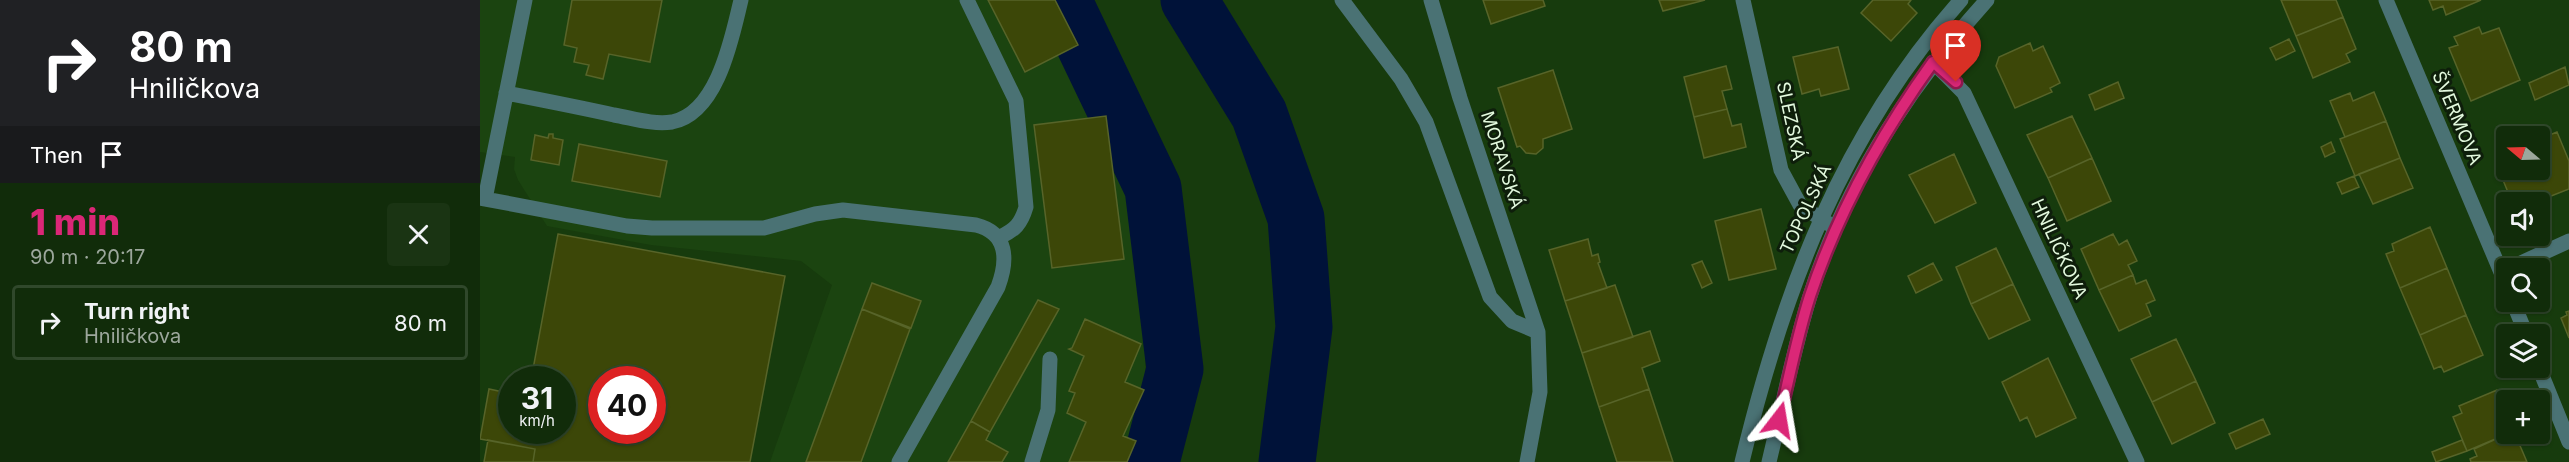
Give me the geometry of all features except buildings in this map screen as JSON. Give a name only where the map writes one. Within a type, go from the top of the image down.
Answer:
[{"type":"street","points":[[525,0],[483,199],[627,226],[652,228],[764,228],[815,213],[843,210],[976,225],[993,231],[1000,237],[1005,259],[999,287],[899,462]]},
{"type":"street","points":[[506,93],[640,120],[674,122],[687,115],[702,102],[716,81],[729,50],[741,0]]},
{"type":"street","points":[[967,0],[1011,90],[1018,112],[1026,207],[1022,221],[1013,230],[1000,237]]},
{"type":"street","points":[[1342,0],[1401,79],[1426,122],[1490,297],[1512,321],[1538,332]]},
{"type":"street","name":"MORAVSKÁ","points":[[1431,0],[1538,332],[1540,392],[1527,462]]},
{"type":"street","name":"SLEZSKÁ","points":[[1743,0],[1781,170],[1800,206],[1836,227]]},
{"type":"street","name":"TOPOLSKÁ","points":[[1742,462],[1784,310],[1821,220],[1871,121],[1894,84],[1933,31],[1961,0]]},
{"type":"street","name":"TOPOLSKÁ","points":[[1769,462],[1809,298],[1836,227],[1894,120],[1933,62],[1987,0]]},
{"type":"street","name":"ŠVERMOVA","points":[[2386,0],[2499,258]]},
{"type":"street","name":"HNILIČKOVA","points":[[1933,62],[1964,93],[2137,462]]},
{"type":"street","points":[[2537,258],[2569,241]]},
{"type":"street","points":[[1032,462],[1048,410],[1050,359]]},
{"type":"street","points":[[2544,378],[2569,442]]},
{"type":"shaded area","points":[[480,0],[1072,0],[1088,35],[1118,122],[1142,222],[1146,389],[1136,441],[1127,462],[770,462],[832,285],[801,261],[651,245],[547,226],[518,180],[514,169],[515,157],[480,152]]},
{"type":"waterway","points":[[1063,0],[1153,188],[1175,369],[1151,462]]},
{"type":"waterway","points":[[1189,0],[1259,114],[1296,218],[1304,327],[1287,462]]},
{"type":"route","points":[[1779,420],[1809,298],[1836,227],[1852,194],[1894,120],[1933,62],[1956,82]]}]
